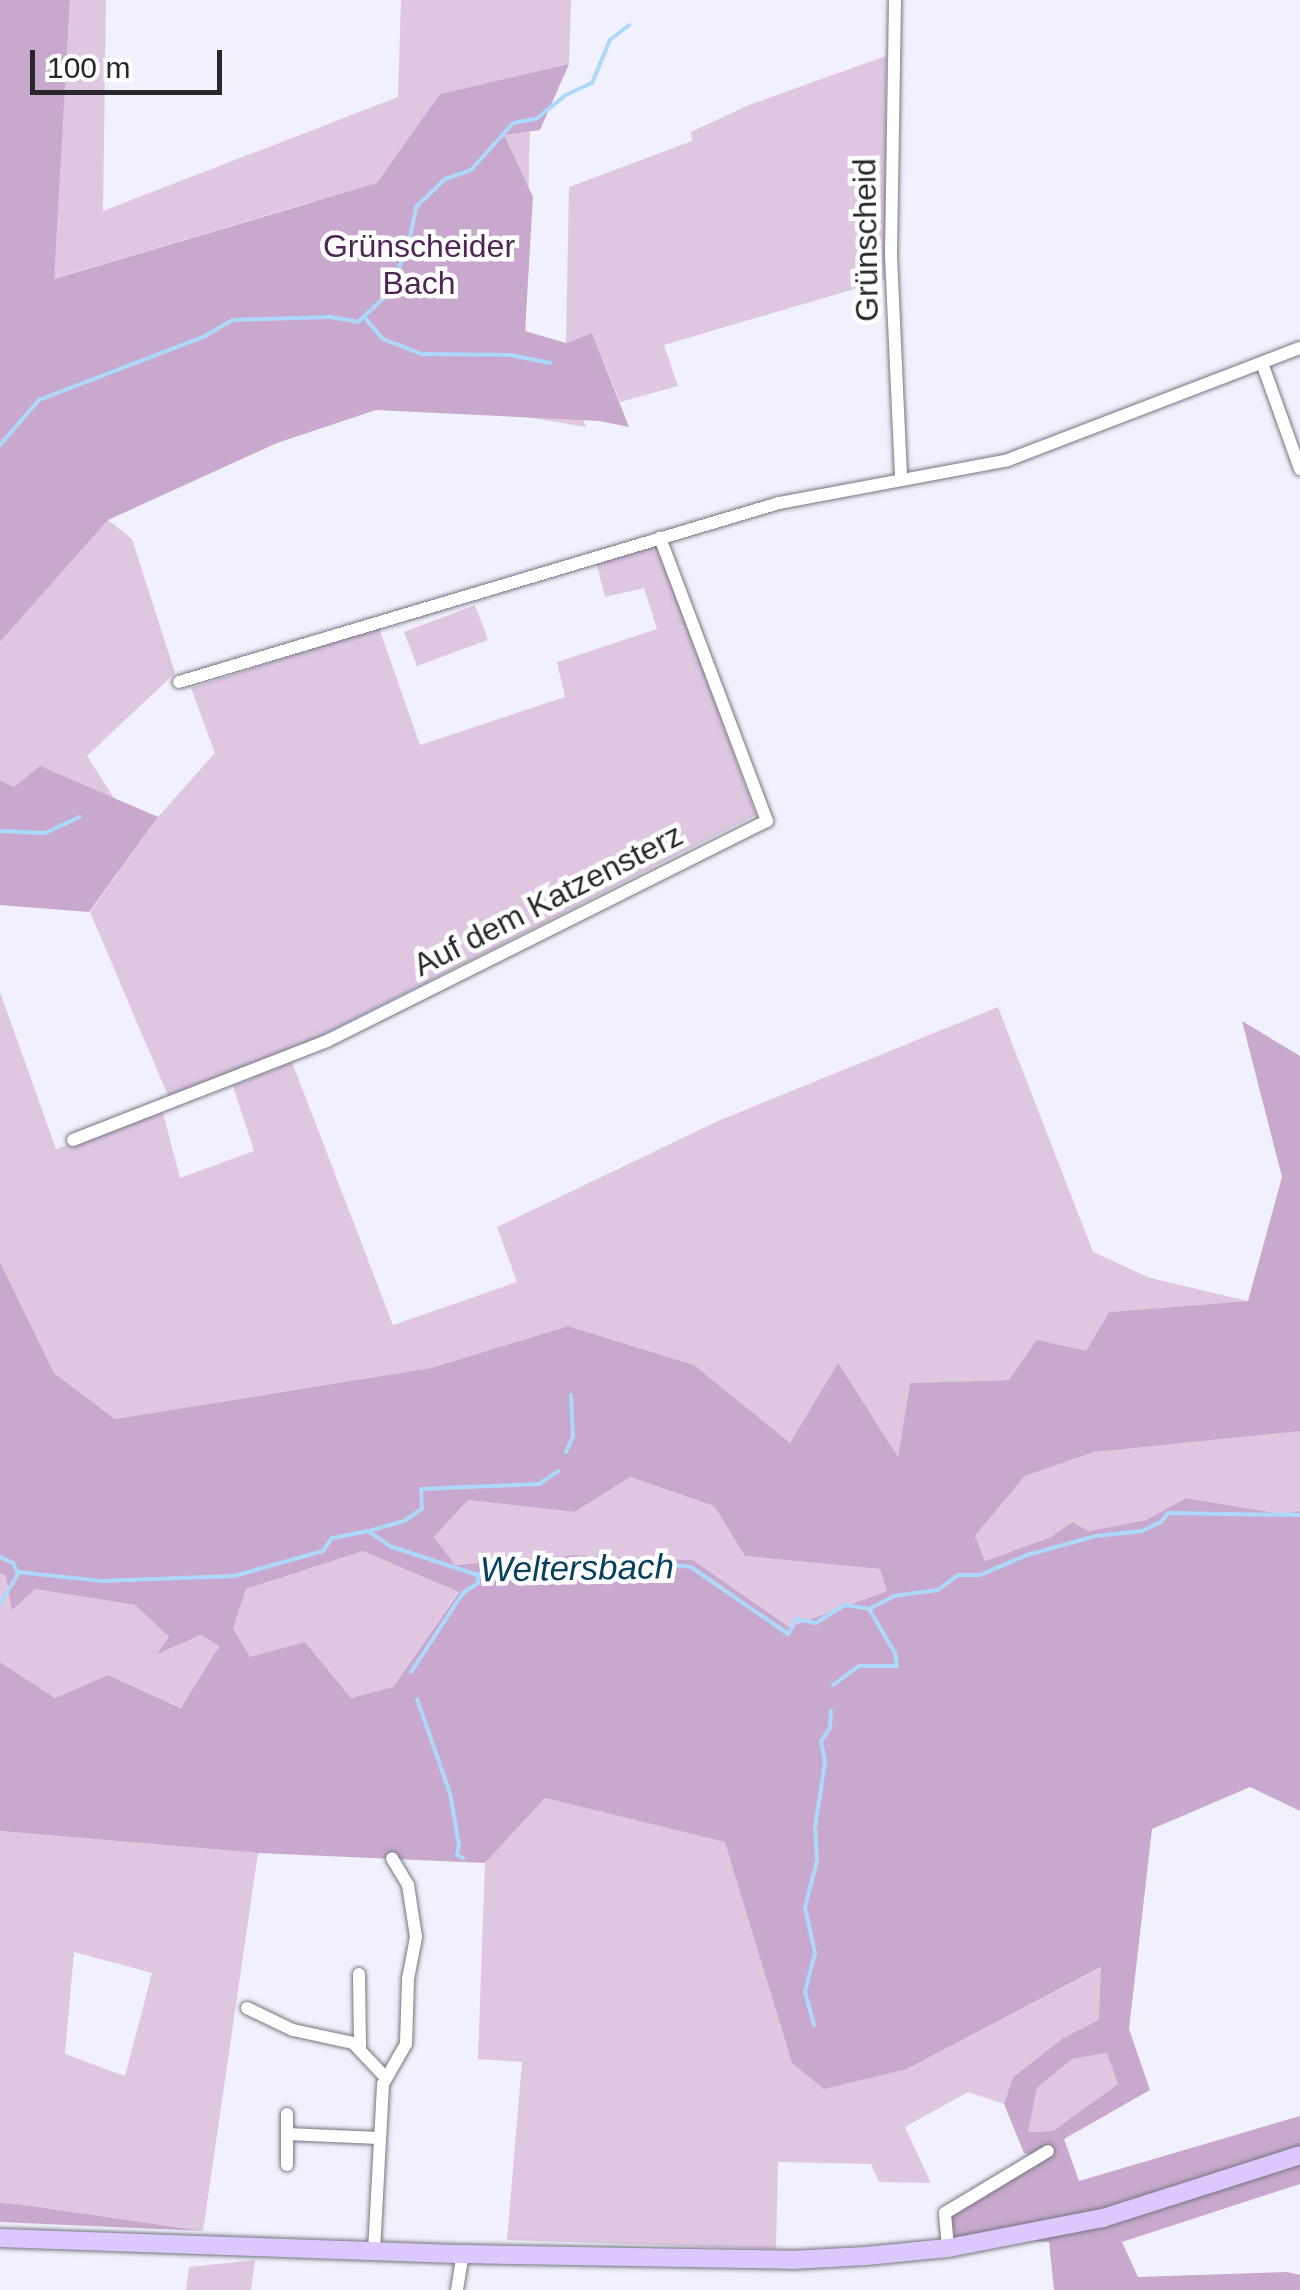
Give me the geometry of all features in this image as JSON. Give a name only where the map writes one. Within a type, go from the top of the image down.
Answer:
[{"type":"main road","points":[[0,2238],[463,2254],[792,2260],[948,2248],[1103,2218],[1300,2155]]},
{"type":"street","name":"Grünscheid","points":[[895,0],[891,238],[901,480]]},
{"type":"street","points":[[179,682],[780,503],[1008,460],[1300,348]]},
{"type":"street","points":[[1262,363],[1300,469]]},
{"type":"street","name":"Auf dem Katzensterz","points":[[73,1140],[327,1041],[767,820],[660,538]]},
{"type":"street","points":[[374,2251],[378,2138],[386,2078],[406,2044],[408,1979],[416,1937],[408,1885],[392,1858]]},
{"type":"street","points":[[359,1974],[360,2047]]},
{"type":"street","points":[[247,2008],[293,2030],[360,2047],[386,2078]]},
{"type":"street","points":[[287,2165],[288,2114]]},
{"type":"street","points":[[287,2134],[378,2138]]},
{"type":"street","points":[[948,2248],[946,2212],[1048,2152]]},
{"type":"street","points":[[457,2290],[463,2254]]},
{"type":"green space","points":[[0,0],[70,0],[54,279],[377,183],[440,94],[569,64],[540,130],[504,135],[533,197],[525,331],[566,343],[592,333],[629,427],[599,421],[376,410],[277,443],[108,520],[0,642]]},
{"type":"green space","points":[[70,0],[106,0],[103,211],[398,97],[401,0],[571,0],[569,64],[531,73],[525,358],[557,348],[586,427],[509,414],[421,386],[0,413],[311,202],[53,279]],"holes":[[[529,74],[410,138],[440,94]]]},
{"type":"green space","points":[[886,56],[885,280],[664,345],[678,386],[620,402],[592,333],[566,343],[569,187],[692,141],[691,132],[749,105]]},
{"type":"green space","points":[[108,520],[132,539],[175,673],[87,756],[116,801],[14,787],[0,780],[0,642]]},
{"type":"green space","points":[[657,544],[756,815],[317,1038],[169,1098],[90,912],[158,817],[215,753],[191,688],[379,628],[420,745],[565,697],[557,662],[657,629],[644,588],[605,597],[596,562]]},
{"type":"green space","points":[[475,605],[488,640],[417,666],[404,632]]},
{"type":"green space","points":[[40,766],[158,817],[89,912],[0,905],[0,780],[14,787]]},
{"type":"green space","points":[[0,992],[56,1149],[163,1113],[180,1178],[254,1151],[233,1086],[292,1062],[393,1325],[517,1282],[497,1227],[718,1121],[998,1007],[1093,1252],[1150,1278],[1248,1301],[1109,1312],[1086,1351],[1009,1380],[910,1383],[898,1458],[838,1364],[790,1444],[694,1365],[568,1326],[431,1368],[115,1419],[54,1373],[0,1262]]},
{"type":"green space","points":[[1242,1021],[1300,1056],[1300,1431],[1094,1452],[1025,1476],[975,1536],[985,1561],[1051,1537],[1072,1522],[1089,1531],[1146,1520],[1186,1498],[1282,1514],[1300,1511],[1300,1811],[1250,1787],[1152,1829],[1129,2029],[1150,2090],[1064,2139],[1079,2181],[1300,2116],[1300,2184],[1122,2242],[1138,2277],[1287,2272],[1300,2275],[1300,2290],[1054,2290],[1049,2242],[955,2238],[950,2214],[1040,2157],[1024,2153],[1004,2104],[1013,2077],[1063,2038],[1099,2020],[1101,1967],[907,2069],[824,2089],[792,2063],[725,1842],[545,1798],[485,1863],[258,1853],[0,1831],[0,1662],[55,1698],[108,1675],[181,1708],[219,1646],[201,1635],[157,1654],[169,1637],[135,1605],[35,1589],[12,1610],[6,1576],[0,1573],[0,1262],[54,1373],[115,1419],[431,1368],[568,1326],[694,1365],[790,1443],[838,1363],[898,1457],[910,1383],[1009,1380],[1037,1340],[1086,1351],[1109,1312],[1248,1301],[1282,1177]],"holes":[[[630,1477],[714,1506],[745,1556],[880,1569],[887,1591],[789,1627],[693,1560],[572,1555],[455,1565],[434,1537],[468,1500],[575,1512]],[[363,1551],[459,1592],[393,1687],[351,1698],[305,1642],[250,1657],[233,1628],[246,1589]],[[1107,2053],[1118,2084],[1053,2131],[1028,2132],[1037,2088],[1072,2059]]]},
{"type":"green space","points":[[1295,1428],[1300,1431],[1300,1511],[1282,1514],[1186,1498],[1146,1520],[1089,1531],[1072,1522],[1051,1537],[985,1561],[975,1536],[1025,1476],[1094,1452]]},
{"type":"green space","points":[[630,1477],[714,1506],[745,1556],[881,1569],[887,1591],[789,1627],[693,1560],[572,1555],[454,1565],[434,1537],[468,1500],[575,1512]]},
{"type":"green space","points":[[363,1551],[459,1591],[393,1687],[351,1698],[305,1642],[250,1658],[233,1628],[246,1589]]},
{"type":"green space","points":[[0,1573],[35,1589],[135,1605],[169,1637],[159,1653],[201,1635],[219,1645],[182,1708],[108,1675],[55,1698],[0,1662]]},
{"type":"green space","points":[[545,1798],[726,1842],[792,2063],[907,2069],[1102,1967],[1100,2020],[1063,2038],[1013,2077],[1004,2104],[968,2092],[905,2127],[931,2183],[879,2182],[871,2164],[778,2162],[776,2249],[507,2240],[522,2062],[478,2059],[485,1863]]},
{"type":"green space","points":[[0,1831],[258,1853],[203,2231],[0,2203]],"holes":[[[74,1952],[152,1973],[125,2076],[65,2054]]]},
{"type":"green space","points":[[1108,2053],[1118,2084],[1053,2131],[1027,2132],[1037,2088],[1072,2059]]},
{"type":"green space","points":[[0,2203],[15,2204],[203,2231],[0,2222]]},
{"type":"green space","points":[[255,2260],[251,2290],[186,2290],[189,2267]]},
{"type":"waterway","name":"Grünscheider Bach","points":[[0,445],[39,400],[203,337],[232,320],[331,317],[358,322],[388,294],[408,246],[416,207],[445,179],[471,170],[513,123],[536,119],[566,95],[592,83],[610,40],[629,25]]},
{"type":"waterway","points":[[364,317],[383,339],[422,354],[510,355],[550,363]]},
{"type":"waterway","points":[[0,831],[45,833],[80,817]]},
{"type":"waterway","points":[[566,1452],[573,1436],[571,1395]]},
{"type":"waterway","points":[[369,1531],[404,1521],[422,1509],[421,1489],[539,1484],[558,1471]]},
{"type":"waterway","name":"Weltersbach","points":[[0,1557],[13,1563],[17,1572],[102,1581],[234,1576],[323,1551],[332,1538],[368,1531],[392,1547],[478,1575],[495,1564],[548,1562],[629,1560],[691,1567],[788,1634],[797,1619],[816,1623],[845,1605],[869,1609],[894,1596],[938,1590],[958,1575],[980,1575],[1027,1555],[1096,1536],[1142,1531],[1161,1522],[1168,1513],[1300,1515]]},
{"type":"waterway","points":[[0,1604],[19,1572]]},
{"type":"waterway","points":[[411,1672],[463,1593],[478,1583],[478,1575]]},
{"type":"waterway","points":[[833,1685],[859,1666],[897,1666],[895,1653],[869,1609]]},
{"type":"waterway","points":[[417,1699],[450,1793],[459,1845],[457,1855],[463,1858]]},
{"type":"waterway","points":[[814,2025],[805,1992],[815,1953],[805,1907],[817,1861],[815,1828],[825,1763],[821,1741],[830,1728],[831,1711]]}]
